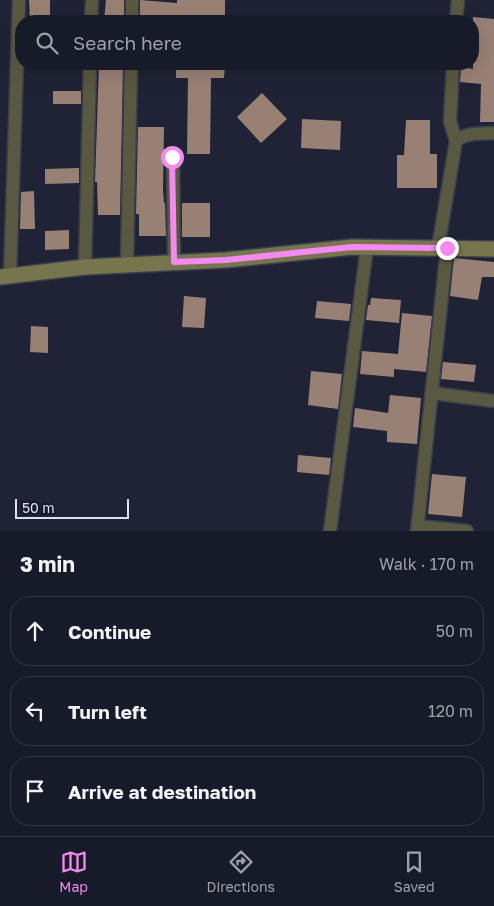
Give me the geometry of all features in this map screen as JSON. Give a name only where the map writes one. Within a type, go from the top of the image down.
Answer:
[{"type":"street","points":[[18,15],[19,0]]},
{"type":"street","points":[[91,15],[92,0]]},
{"type":"street","points":[[132,0],[132,15]]},
{"type":"street","points":[[457,15],[458,0]]},
{"type":"street","points":[[15,70],[5,277],[85,267],[235,259],[352,247],[494,249]]},
{"type":"street","points":[[85,267],[90,70]]},
{"type":"street","points":[[127,265],[131,70]]},
{"type":"street","points":[[454,70],[450,121],[456,141],[442,248],[432,393],[418,528],[467,531]]},
{"type":"street","points":[[456,141],[467,135],[494,133]]},
{"type":"street","points":[[172,157],[174,262]]},
{"type":"street","points":[[330,531],[367,248]]},
{"type":"street","points":[[432,393],[494,401]]},
{"type":"building","points":[[29,0],[50,0],[50,15],[30,15]]},
{"type":"building","points":[[106,0],[124,0],[124,15],[105,15]]},
{"type":"building","points":[[140,0],[177,3],[177,0],[225,0],[225,15],[140,15]]},
{"type":"building","points":[[479,18],[494,19],[494,122],[480,122],[481,84],[460,82],[461,70],[479,70]]},
{"type":"building","points":[[99,70],[123,70],[120,215],[98,215],[97,182],[95,182]]},
{"type":"building","points":[[176,70],[225,70],[224,78],[211,78],[210,154],[187,154],[188,78],[176,78]]},
{"type":"building","points":[[53,91],[81,91],[81,104],[53,104]]},
{"type":"building","points":[[262,93],[287,119],[261,143],[237,117]]},
{"type":"building","points":[[302,119],[341,121],[340,150],[301,148]]},
{"type":"building","points":[[406,120],[430,120],[430,154],[437,154],[437,188],[397,188],[397,155],[404,155]]},
{"type":"building","points":[[138,127],[164,127],[163,189],[166,236],[139,236],[139,214],[136,214]]},
{"type":"building","points":[[79,168],[79,183],[45,184],[45,169]]},
{"type":"building","points":[[34,191],[35,229],[20,229],[21,192]]},
{"type":"building","points":[[182,203],[210,203],[210,237],[182,237]]},
{"type":"building","points":[[69,230],[69,249],[45,250],[45,231]]},
{"type":"building","points":[[454,258],[494,262],[494,277],[482,277],[478,300],[450,296]]},
{"type":"building","points":[[184,296],[206,298],[204,328],[182,327]]},
{"type":"building","points":[[371,298],[401,300],[399,323],[366,320]]},
{"type":"building","points":[[317,301],[351,304],[349,321],[315,318]]},
{"type":"building","points":[[402,313],[432,316],[426,372],[394,369],[394,377],[360,374],[362,351],[398,354]]},
{"type":"building","points":[[31,326],[48,327],[48,353],[30,352]]},
{"type":"building","points":[[443,362],[476,365],[474,382],[441,379]]},
{"type":"building","points":[[311,371],[342,374],[338,409],[308,405]]},
{"type":"building","points":[[390,395],[421,398],[417,444],[387,442],[387,431],[353,427],[355,408],[388,413]]},
{"type":"building","points":[[298,455],[331,458],[329,475],[297,472]]},
{"type":"building","points":[[432,474],[466,477],[462,517],[428,514]]},
{"type":"route","points":[[172,157],[174,262],[226,260],[352,247],[447,248]]}]
